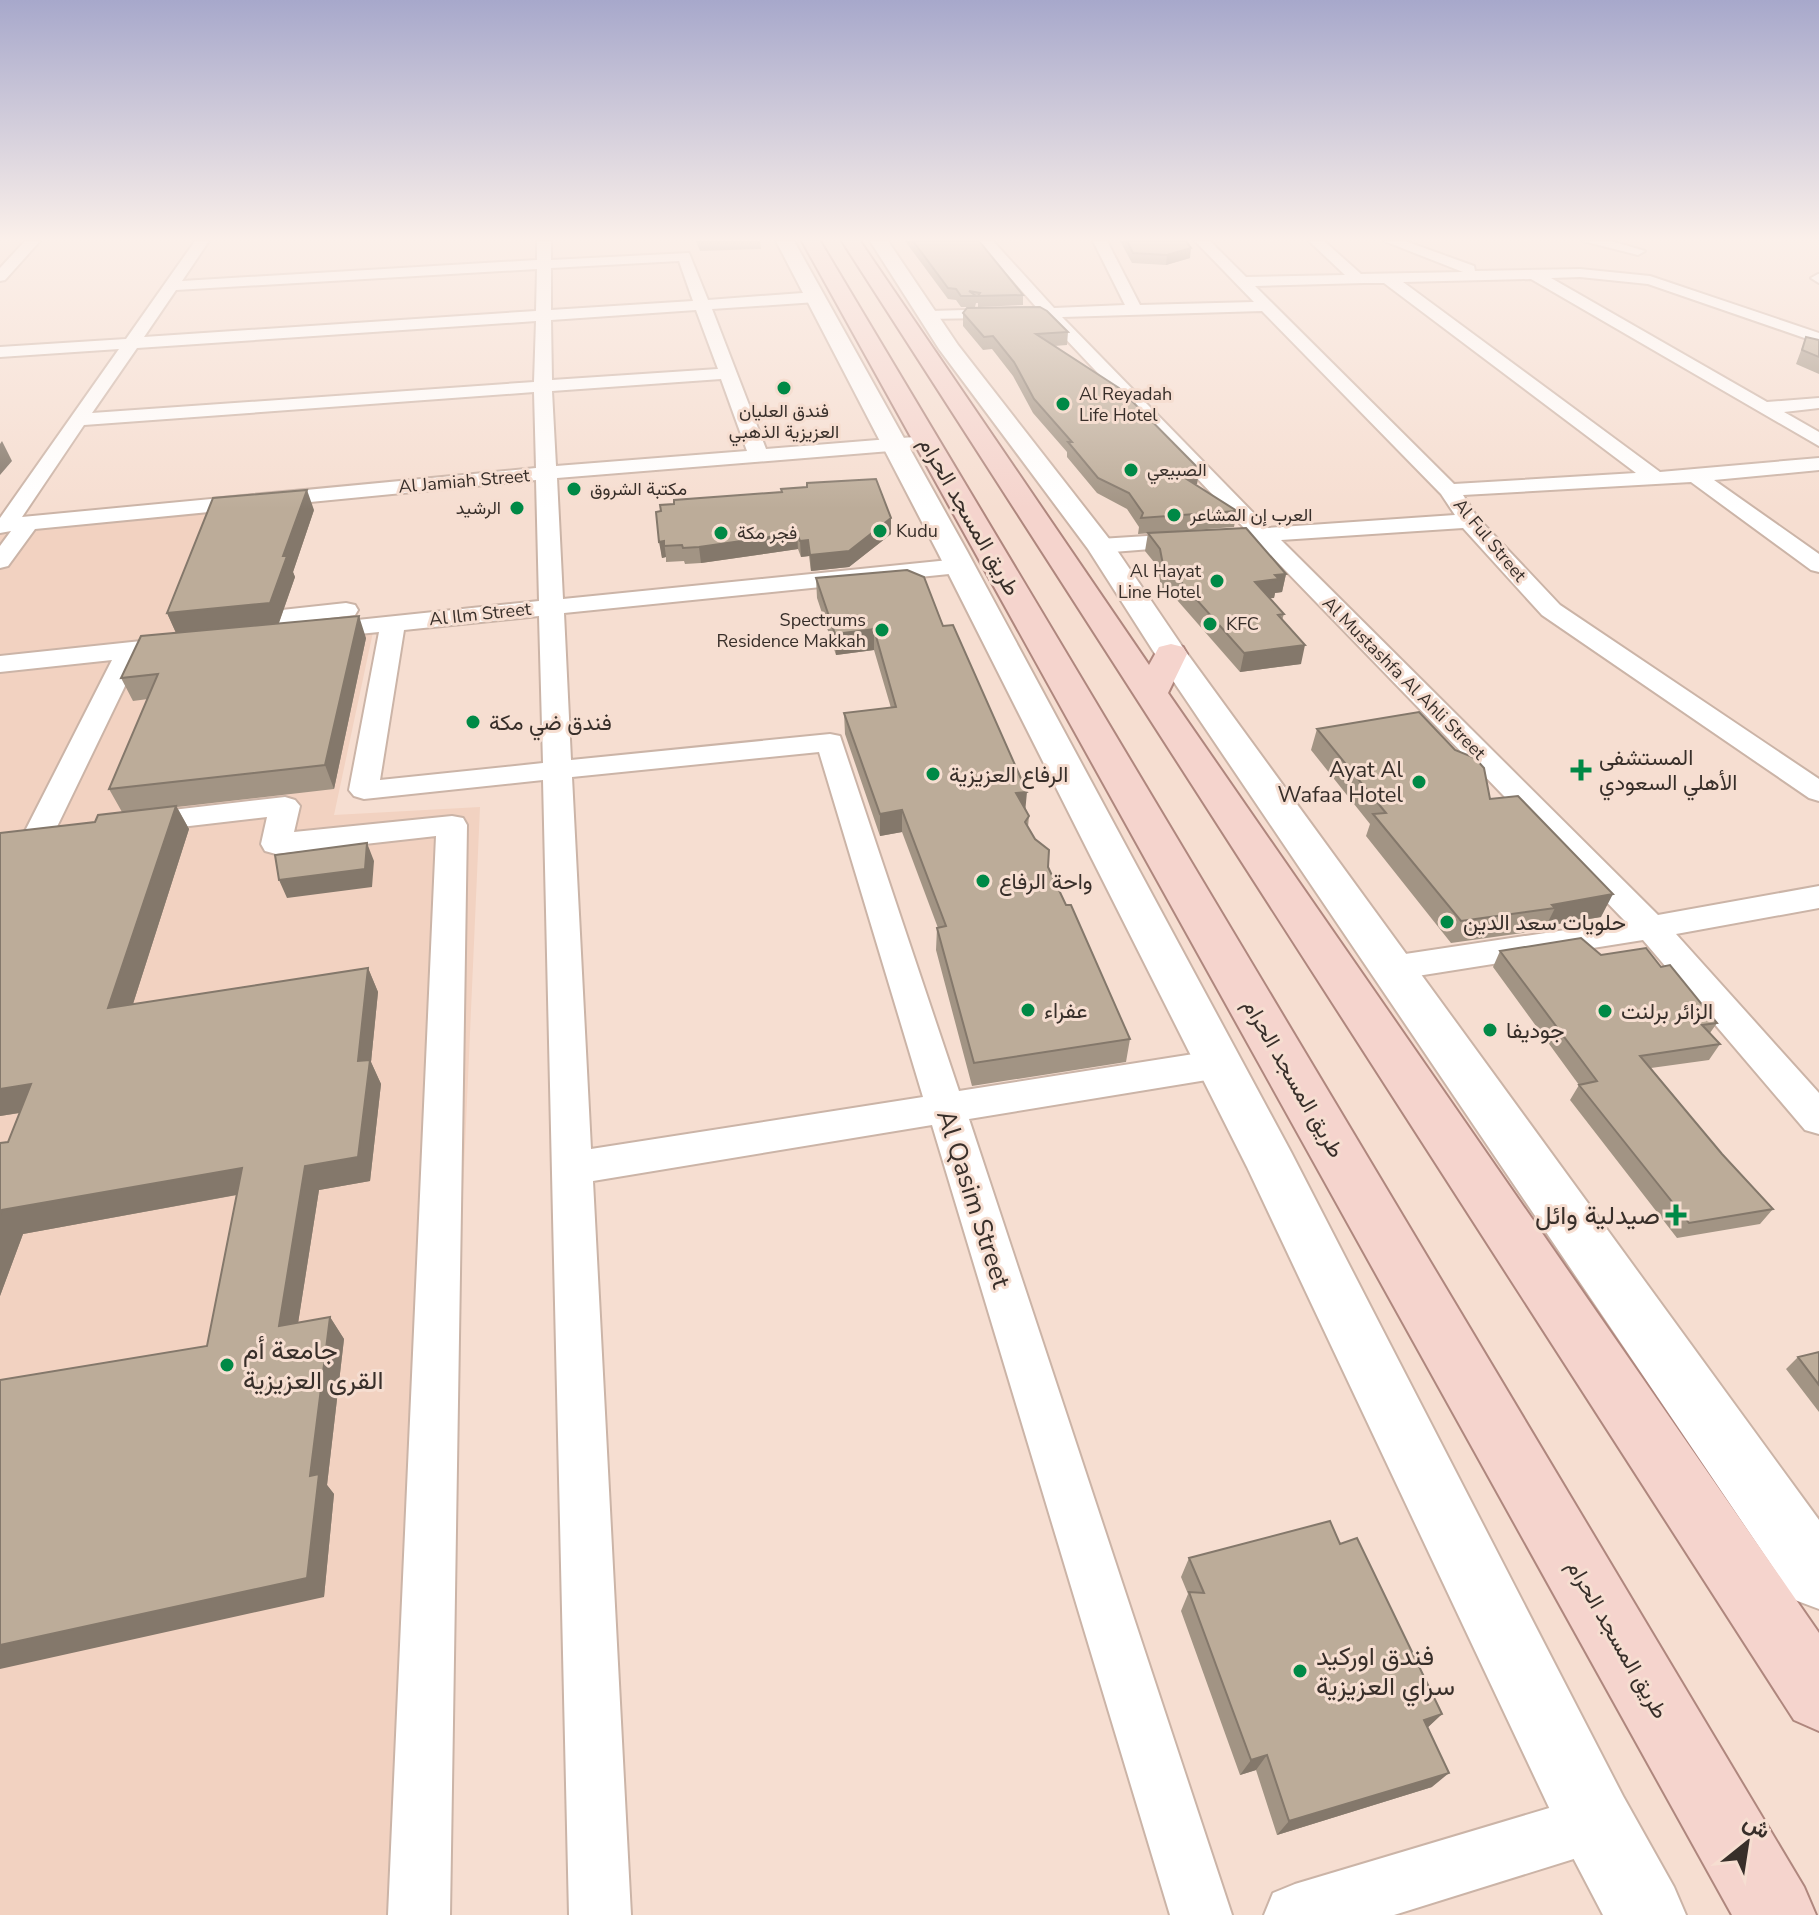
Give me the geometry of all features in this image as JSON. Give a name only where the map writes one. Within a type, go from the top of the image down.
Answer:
[{"type":"main road","name":"طريق المسجد الحرام","points":[[844,330],[1340,1158],[1776,1915]]},
{"type":"main road","name":"طريق المسجد الحرام","points":[[908,330],[932,367],[1080,554]]},
{"type":"main road","points":[[932,367],[961,365]]},
{"type":"main road","points":[[910,443],[952,445],[975,454],[1030,543],[1080,554]]},
{"type":"main road","points":[[1160,674],[1819,1695]]},
{"type":"street","points":[[0,561],[11,525],[141,330]]},
{"type":"street","points":[[0,352],[310,330]]},
{"type":"street","points":[[544,330],[543,386],[600,1915]]},
{"type":"street","points":[[712,330],[759,456]]},
{"type":"street","points":[[939,330],[1080,554],[1160,674],[1392,968],[1808,1552]]},
{"type":"street","name":"Al Mustashfa Al Ahli Street","points":[[1066,330],[1263,536],[1651,928],[1819,1119]]},
{"type":"street","name":"Al Ful Street","points":[[1288,330],[1449,490],[1469,521],[1551,610],[1819,792]]},
{"type":"street","points":[[1461,330],[1656,479]]},
{"type":"street","points":[[1630,330],[1819,440]]},
{"type":"street","points":[[1797,330],[1819,338]]},
{"type":"street","points":[[79,420],[728,373]]},
{"type":"street","points":[[1764,408],[1819,403]]},
{"type":"street","points":[[910,443],[956,558],[1273,1167],[1596,1823],[1646,1915]]},
{"type":"street","name":"Al Jamiah Street","points":[[11,525],[548,473],[910,443]]},
{"type":"street","points":[[1449,490],[1656,479],[1819,464]]},
{"type":"street","points":[[1695,476],[1819,565]]},
{"type":"street","points":[[1080,554],[1226,538],[1469,521]]},
{"type":"street","name":"Al Ilm Street","points":[[0,664],[129,651],[215,636],[552,598],[956,558]]},
{"type":"street","name":"Al Ilm Street","points":[[215,636],[393,623],[552,598]]},
{"type":"street","points":[[393,623],[364,790],[559,769]]},
{"type":"street","points":[[0,645],[185,627]]},
{"type":"street","points":[[69,831],[25,836],[129,651]]},
{"type":"street","name":"Al Qasim Street","points":[[559,769],[830,742],[1201,1915]]},
{"type":"street","points":[[115,826],[285,806],[276,844],[452,825],[419,1915]]},
{"type":"street","points":[[1392,968],[1651,928],[1819,897]]},
{"type":"street","points":[[573,1168],[1219,1064]]},
{"type":"street","points":[[1273,1167],[1340,1158]]},
{"type":"street","points":[[1295,1915],[1596,1823]]},
{"type":"shaded area","name":"جامعة أم القرى العزيزية","points":[[313,503],[260,645],[373,632],[334,815],[480,807],[431,1915],[0,1915],[0,530]]},
{"type":"building","points":[[978,330],[1066,330],[1036,334],[1119,388],[1199,469],[1174,471],[1237,511],[1141,518],[1143,513],[1129,493],[1098,478],[1068,442],[1072,442],[1034,399],[1014,362],[993,336],[984,337]]},
{"type":"building","points":[[1806,337],[1819,340],[1819,357],[1802,350]]},
{"type":"building","points":[[876,479],[891,518],[849,551],[810,555],[808,540],[800,541],[797,533],[699,547],[664,546],[664,541],[659,542],[656,512],[661,511],[660,505],[674,504],[674,500],[782,492],[781,489],[807,487],[807,483]]},
{"type":"building","points":[[307,490],[270,603],[167,613],[213,498]]},
{"type":"building","points":[[1246,528],[1286,574],[1275,575],[1279,579],[1255,582],[1284,614],[1278,615],[1305,645],[1244,653],[1173,573],[1164,570],[1160,549],[1148,533]]},
{"type":"building","points":[[907,570],[924,577],[943,626],[953,625],[1027,792],[1016,793],[1029,816],[1025,822],[1035,839],[1049,850],[1048,867],[1066,905],[1071,905],[1130,1039],[974,1063],[937,928],[946,926],[902,810],[880,814],[844,713],[896,707],[874,629],[835,634],[816,578]]},
{"type":"building","points":[[359,616],[325,765],[109,789],[158,674],[121,678],[141,636]]},
{"type":"building","points":[[1419,712],[1455,750],[1475,758],[1484,768],[1490,799],[1518,796],[1613,894],[1552,905],[1555,908],[1461,921],[1373,814],[1386,813],[1317,729]]},
{"type":"building","points":[[176,806],[108,1008],[368,968],[358,1061],[370,1060],[358,1157],[305,1166],[279,1326],[330,1317],[310,1476],[319,1474],[307,1578],[0,1645],[0,1380],[207,1346],[242,1168],[2,1210],[0,1216],[0,1143],[8,1142],[31,1084],[0,1089],[0,833],[95,822],[98,815]]},
{"type":"building","points":[[367,843],[365,869],[279,880],[275,855]]},
{"type":"building","points":[[1581,938],[1601,955],[1646,948],[1661,967],[1670,965],[1717,1023],[1702,1025],[1720,1044],[1640,1056],[1722,1154],[1773,1209],[1689,1223],[1579,1085],[1597,1081],[1500,951]]},
{"type":"building","points":[[1819,1352],[1819,1385],[1798,1357]]},
{"type":"building","name":"فندق اوركيد سراي العزيزية","points":[[1330,1521],[1340,1544],[1357,1538],[1442,1714],[1424,1720],[1449,1773],[1289,1821],[1267,1755],[1251,1760],[1189,1592],[1204,1593],[1189,1558]]},
{"type":"place","name":"فندق العليان العزيزية الذهبي","points":[[784,388]]},
{"type":"place","name":"Al Reyadah Life Hotel","points":[[1063,404]]},
{"type":"place","name":"الصبيعي","points":[[1131,470]]},
{"type":"place","name":"مكتبة الشروق","points":[[574,489]]},
{"type":"place","name":"الرشيد","points":[[517,508]]},
{"type":"place","name":"العرب إن المشاعر","points":[[1174,515]]},
{"type":"place","name":"Kudu","points":[[880,531]]},
{"type":"place","name":"فجر مكة","points":[[721,533]]},
{"type":"place","name":"Al Hayat Line Hotel","points":[[1217,581]]},
{"type":"place","name":"KFC","points":[[1210,624]]},
{"type":"place","name":"Spectrums Residence Makkah","points":[[882,630]]},
{"type":"place","name":"فندق ضي مكة","points":[[473,722]]},
{"type":"place","name":"المستشفى الأهلي السعودي","points":[[1581,770]]},
{"type":"place","name":"الرفاع العزيزية","points":[[933,774]]},
{"type":"place","name":"Ayat Al Wafaa Hotel","points":[[1419,782]]},
{"type":"place","name":"واحة الرفاع","points":[[983,881]]},
{"type":"place","name":"حلويات سعد الدين","points":[[1447,922]]},
{"type":"place","name":"عفراء","points":[[1028,1010]]},
{"type":"place","name":"الزائر برلنت","points":[[1605,1011]]},
{"type":"place","name":"جوديفا","points":[[1490,1030]]},
{"type":"place","name":"صيدلية وائل","points":[[1676,1215]]},
{"type":"place","name":"جامعة أم القرى العزيزية","points":[[227,1365]]},
{"type":"place","name":"فندق اوركيد سراي العزيزية","points":[[1300,1671]]}]
